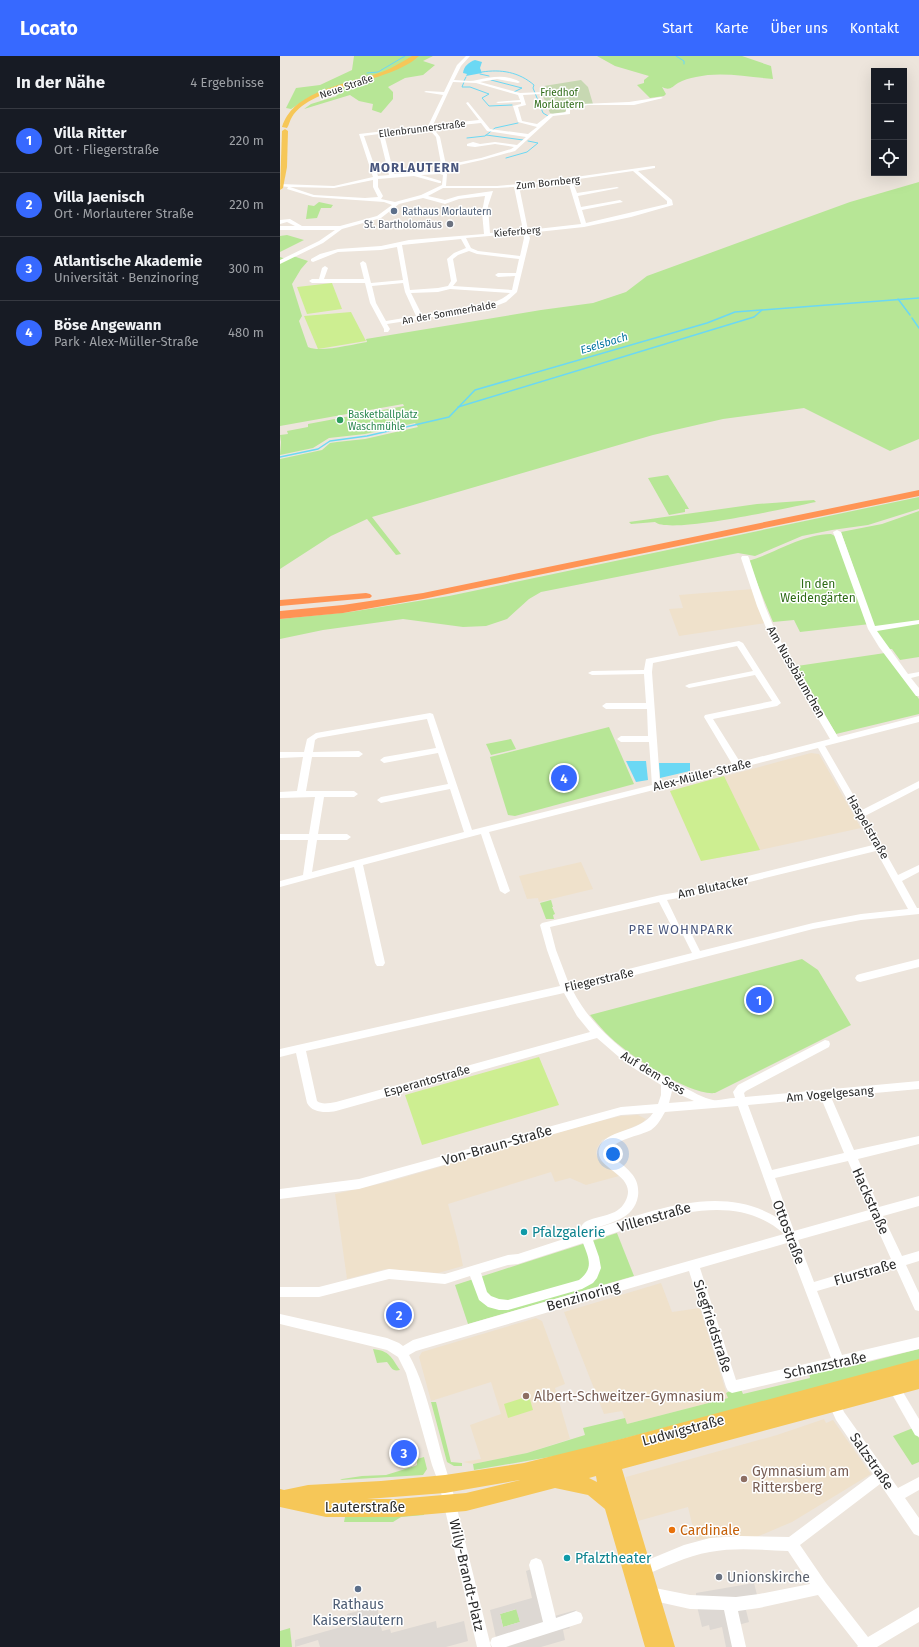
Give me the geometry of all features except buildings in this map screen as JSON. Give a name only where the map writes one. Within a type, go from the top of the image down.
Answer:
[{"type":"highway","points":[[280,603],[355,597],[435,585],[919,485]]},
{"type":"highway","points":[[280,615],[331,610],[423,596],[919,493]]},
{"type":"main road","name":"Neue Straße","points":[[281,186],[285,154],[282,129],[294,111],[312,99],[339,87],[384,73],[416,56]]},
{"type":"main road","name":"Ludwigstraße","points":[[445,1484],[608,1457],[832,1397],[919,1367]]},
{"type":"main road","name":"Ludwigstraße","points":[[832,1397],[919,1381]]},
{"type":"main road","name":"Ludwigstraße","points":[[450,1504],[500,1494],[550,1481],[608,1457]]},
{"type":"main road","points":[[608,1457],[605,1479],[654,1647]]},
{"type":"main road","points":[[608,1457],[666,1647]]},
{"type":"main road","points":[[550,1481],[572,1482],[588,1486],[600,1492],[611,1502]]},
{"type":"main road","name":"Lauterstraße","points":[[280,1501],[308,1494],[381,1490],[445,1484]]},
{"type":"main road","name":"Lauterstraße","points":[[280,1501],[338,1509],[397,1508],[450,1504]]},
{"type":"street","points":[[280,228],[340,228],[379,217],[395,204],[423,196],[440,185],[444,185],[445,174],[442,169],[438,137],[430,127],[459,65],[468,56]]},
{"type":"street","points":[[476,82],[490,76],[499,76],[518,82]]},
{"type":"street","points":[[452,81],[476,82],[520,94],[538,93]]},
{"type":"street","points":[[426,92],[446,94]]},
{"type":"street","points":[[520,94],[523,103]]},
{"type":"street","points":[[281,186],[330,188],[348,185],[375,177],[412,174],[442,169],[513,150],[541,126],[539,125],[552,115],[568,113],[568,109],[574,107],[594,104],[629,104],[662,98]]},
{"type":"street","points":[[498,102],[523,103]]},
{"type":"street","points":[[468,103],[492,130],[530,136]]},
{"type":"street","points":[[523,103],[515,106],[520,122],[539,125]]},
{"type":"street","name":"Ellenbrunnerstraße","points":[[375,177],[370,166],[361,135],[483,121]]},
{"type":"street","points":[[381,133],[392,175]]},
{"type":"street","points":[[478,144],[496,143],[518,146]]},
{"type":"street","name":"Zum Bornberg","points":[[440,185],[491,187],[516,186],[570,180],[654,167]]},
{"type":"street","name":"Kieferberg","points":[[314,260],[337,250],[380,248],[409,242],[584,225],[631,216],[670,205],[670,201],[634,170]]},
{"type":"street","points":[[412,174],[440,185]]},
{"type":"street","points":[[360,200],[381,198],[381,195],[376,191],[375,177]]},
{"type":"street","points":[[570,180],[584,225]]},
{"type":"street","points":[[408,292],[438,290],[450,287],[461,290],[514,292],[527,242],[526,230],[516,186]]},
{"type":"street","points":[[292,187],[306,194],[343,199],[384,201],[395,204]]},
{"type":"street","points":[[487,234],[486,201],[488,194],[491,192],[491,187]]},
{"type":"street","points":[[330,188],[345,195],[343,199]]},
{"type":"street","points":[[575,195],[617,188]]},
{"type":"street","points":[[423,196],[442,205],[458,198],[488,194]]},
{"type":"street","points":[[579,209],[620,202]]},
{"type":"street","points":[[280,222],[288,220],[302,229]]},
{"type":"street","points":[[280,262],[321,242],[340,228]]},
{"type":"street","points":[[463,237],[469,249]]},
{"type":"street","points":[[399,245],[405,282],[420,318]]},
{"type":"street","points":[[450,287],[454,281],[450,259],[456,254],[469,249],[485,254],[522,258]]},
{"type":"street","points":[[363,263],[373,303],[385,323],[387,329],[386,331]]},
{"type":"street","points":[[321,281],[326,268]]},
{"type":"street","points":[[498,276],[519,274]]},
{"type":"street","points":[[312,281],[367,283],[405,282]]},
{"type":"street","name":"An der Sommerhalde","points":[[385,323],[491,306],[502,303],[514,292]]},
{"type":"street","points":[[837,532],[872,629],[919,694]]},
{"type":"street","name":"Am Nussbäumchen","points":[[745,558],[761,606],[773,635],[835,740]]},
{"type":"street","points":[[872,629],[919,622]]},
{"type":"street","points":[[656,786],[648,672],[649,661],[739,643],[777,703],[708,717],[738,765]]},
{"type":"street","points":[[592,673],[648,672]]},
{"type":"street","points":[[689,686],[758,672]]},
{"type":"street","points":[[906,677],[919,674]]},
{"type":"street","points":[[606,706],[650,706]]},
{"type":"street","points":[[301,794],[311,739],[316,736],[430,716],[470,834]]},
{"type":"street","name":"Alex-Müller-Straße","points":[[280,884],[484,830],[919,719]]},
{"type":"street","points":[[621,739],[652,739]]},
{"type":"street","name":"Haspelstraße","points":[[820,744],[897,879],[917,911]]},
{"type":"street","points":[[384,760],[441,750]]},
{"type":"street","points":[[280,754],[359,754]]},
{"type":"street","points":[[860,814],[919,784]]},
{"type":"street","points":[[381,800],[453,786]]},
{"type":"street","points":[[280,794],[354,794]]},
{"type":"street","points":[[307,876],[320,794]]},
{"type":"street","points":[[484,830],[505,891]]},
{"type":"street","points":[[280,837],[347,837]]},
{"type":"street","name":"Am Blutacker","points":[[545,925],[661,898],[704,890],[879,847]]},
{"type":"street","points":[[358,863],[380,963]]},
{"type":"street","points":[[897,879],[919,868]]},
{"type":"street","points":[[661,898],[677,929],[687,934],[698,956]]},
{"type":"street","name":"Fliegerstraße","points":[[280,1053],[566,988],[814,926],[861,917],[917,911]]},
{"type":"street","name":"Auf dem Sess","points":[[545,925],[551,952],[566,988],[577,1009],[597,1034],[633,1064],[666,1083],[695,1097],[715,1104]]},
{"type":"street","points":[[860,978],[919,963]]},
{"type":"street","name":"Esperantostraße","points":[[300,1049],[312,1103],[321,1108],[351,1102],[597,1034]]},
{"type":"street","points":[[741,1102],[738,1092],[742,1088],[825,1044]]},
{"type":"street","points":[[280,1292],[319,1292],[390,1274],[445,1279],[474,1270],[482,1294],[487,1302],[497,1305],[508,1305],[582,1284],[594,1275],[596,1268],[584,1232],[588,1226],[614,1218],[622,1213],[632,1201],[633,1195],[630,1179],[619,1167],[606,1158],[604,1148],[608,1143],[648,1126],[653,1122],[661,1109],[667,1093],[666,1083]]},
{"type":"street","name":"Am Vogelgesang","points":[[715,1104],[919,1085]]},
{"type":"street","name":"Hackstraße","points":[[824,1094],[876,1214],[919,1306]]},
{"type":"street","name":"Ottostraße","points":[[741,1102],[789,1234],[839,1362]]},
{"type":"street","name":"Von-Braun-Straße","points":[[280,1194],[359,1184],[612,1113],[715,1104]]},
{"type":"street","points":[[768,1175],[919,1140]]},
{"type":"street","name":"Benzinoring","points":[[402,1353],[413,1346],[693,1265],[789,1234],[876,1214],[919,1201]]},
{"type":"street","name":"Villenstraße","points":[[474,1270],[508,1260],[518,1259],[677,1209],[704,1204],[734,1206],[766,1216],[789,1234]]},
{"type":"street","name":"Flurstraße","points":[[810,1288],[919,1256]]},
{"type":"street","name":"Siegfriedstraße","points":[[693,1265],[732,1387]]},
{"type":"street","points":[[544,1294],[548,1306]]},
{"type":"street","points":[[280,1319],[387,1344],[395,1347],[402,1353],[412,1372],[450,1504]]},
{"type":"street","name":"Schanzstraße","points":[[732,1387],[803,1369],[919,1343]]},
{"type":"street","points":[[899,1396],[919,1431]]},
{"type":"street","name":"Salzstraße","points":[[832,1397],[840,1416],[919,1529]]},
{"type":"street","points":[[643,1569],[696,1548],[711,1544],[732,1542],[791,1544],[881,1476]]},
{"type":"street","points":[[896,1496],[919,1483]]},
{"type":"street","name":"Willy-Brandt-Platz","points":[[450,1504],[483,1645]]},
{"type":"street","points":[[791,1544],[821,1588],[865,1646],[919,1614]]},
{"type":"street","points":[[536,1565],[551,1626]]},
{"type":"street","points":[[650,1594],[690,1602],[729,1603],[759,1601],[821,1588]]},
{"type":"street","points":[[729,1603],[739,1647]]},
{"type":"street","points":[[497,1643],[576,1618]]},
{"type":"shaded area","points":[[753,589],[766,623],[679,636],[669,609],[683,608],[679,595]]},
{"type":"shaded area","points":[[811,753],[819,754],[861,828],[701,861],[670,791]]},
{"type":"shaded area","points":[[581,862],[593,889],[539,902],[538,898],[527,899],[519,876]]},
{"type":"shaded area","points":[[638,1115],[646,1119],[642,1123],[602,1140],[597,1148],[596,1153],[598,1159],[619,1176],[586,1185],[570,1178],[555,1182],[551,1172],[448,1204],[463,1266],[438,1273],[386,1269],[347,1279],[335,1194],[388,1182],[588,1124],[621,1116]]},
{"type":"shaded area","points":[[661,1283],[672,1312],[700,1308],[728,1398],[627,1424],[622,1411],[604,1414],[564,1312]]},
{"type":"shaded area","name":"Albert-Schweitzer-Gymnasium","points":[[536,1318],[542,1321],[565,1384],[555,1388],[570,1439],[527,1453],[473,1464],[463,1462],[481,1459],[470,1425],[501,1414],[491,1382],[431,1401],[419,1357],[422,1352]]},
{"type":"shaded area","name":"Gymnasium am Rittersberg","points":[[824,1419],[826,1423],[833,1420],[871,1474],[792,1522],[754,1538],[724,1536],[696,1540],[688,1507],[638,1521],[626,1482],[626,1477],[777,1435]]},
{"type":"shaded area","points":[[534,1568],[551,1617],[576,1610],[569,1626],[570,1628],[563,1630],[565,1640],[541,1647],[498,1647],[490,1610],[532,1598],[526,1571]],"holes":[[[516,1609],[520,1622],[503,1627],[500,1614]]]},
{"type":"shaded area","points":[[754,1583],[760,1607],[746,1610],[749,1622],[738,1625],[744,1647],[726,1647],[722,1627],[710,1630],[709,1625],[702,1627],[696,1602],[696,1593]]},
{"type":"shaded area","points":[[377,1606],[382,1631],[390,1629],[391,1633],[436,1621],[437,1628],[464,1621],[468,1641],[446,1647],[320,1647],[318,1640],[295,1647],[295,1640],[348,1625],[347,1614]]},
{"type":"green space","points":[[354,56],[433,56],[423,61],[435,65],[423,75],[405,78],[388,87],[393,92],[393,99],[381,113],[372,110],[373,104],[359,101],[350,95],[304,109],[311,104],[337,96],[331,88],[308,98],[291,109],[286,108],[296,88],[320,85],[352,70]]},
{"type":"green space","points":[[597,56],[742,56],[771,66],[773,79],[734,75],[705,75],[684,80],[669,89],[662,87],[666,94],[664,96],[650,98],[637,85],[644,83],[644,80],[649,76],[615,66]]},
{"type":"green space","name":"Friedhof Morlautern","points":[[581,80],[588,87],[593,104],[567,109],[564,113],[550,113],[542,94],[544,94],[543,89],[546,89],[544,86]]},
{"type":"green space","points":[[919,182],[919,439],[890,451],[804,408],[723,419],[653,435],[372,517],[401,554],[396,555],[367,519],[331,536],[280,569],[280,459],[322,450],[330,443],[365,439],[418,427],[415,423],[365,434],[329,438],[313,448],[280,455],[280,435],[288,434],[287,431],[308,427],[308,424],[404,406],[403,404],[280,426],[280,257],[286,259],[293,256],[308,261],[292,284],[302,316],[299,321],[308,347],[313,349],[328,349],[367,342],[366,339],[541,310],[593,303],[626,292],[647,276],[850,202]]},
{"type":"green space","points":[[319,202],[333,205],[331,208],[321,208],[317,218],[306,219],[308,205],[314,206]]},
{"type":"green space","points":[[287,235],[304,240],[280,252],[280,236]]},
{"type":"green space","points":[[332,283],[342,309],[307,314],[297,287]]},
{"type":"green space","points":[[351,312],[366,341],[318,349],[304,316]]},
{"type":"green space","points":[[668,475],[689,509],[685,509],[685,512],[669,515],[648,478]]},
{"type":"green space","points":[[919,497],[919,509],[868,525],[802,536],[755,556],[738,553],[541,592],[529,599],[507,619],[486,626],[463,627],[403,619],[323,630],[280,639],[280,619],[350,612],[449,596]]},
{"type":"green space","points":[[814,500],[816,502],[706,523],[665,525],[655,522],[631,524],[629,522],[757,504]]},
{"type":"green space","points":[[919,511],[919,657],[900,660],[892,649],[887,649],[876,632],[841,532],[882,524]]},
{"type":"green space","name":"In den Weidengärten","points":[[831,534],[837,537],[870,624],[800,632],[794,620],[773,622],[748,561],[798,541],[820,535]]},
{"type":"green space","points":[[885,653],[919,699],[919,714],[836,734],[797,666]]},
{"type":"green space","points":[[609,727],[634,784],[515,816],[508,815],[490,757]]},
{"type":"green space","points":[[511,739],[516,749],[491,755],[486,744]]},
{"type":"green space","points":[[724,776],[760,850],[701,861],[670,791]]},
{"type":"green space","points":[[551,900],[555,914],[553,915],[554,919],[546,919],[540,903]]},
{"type":"green space","points":[[802,959],[818,970],[851,1025],[715,1093],[704,1092],[676,1082],[646,1064],[620,1046],[590,1015]]},
{"type":"green space","points":[[539,1057],[559,1105],[422,1145],[405,1095]]},
{"type":"green space","points":[[617,1233],[634,1276],[468,1324],[455,1285]]},
{"type":"green space","points":[[373,1349],[383,1351],[390,1355],[400,1370],[393,1370],[387,1362],[377,1363]]},
{"type":"green space","points":[[919,1349],[919,1361],[561,1455],[474,1470],[473,1464],[527,1453],[585,1435],[583,1428],[625,1418],[627,1424],[728,1398],[726,1393],[740,1387],[743,1394],[810,1378],[809,1373],[843,1365],[845,1368]]},
{"type":"green space","points":[[529,1396],[533,1410],[508,1418],[504,1404]]},
{"type":"green space","points":[[431,1402],[436,1402],[451,1462],[462,1463],[462,1466],[454,1466],[447,1462]]},
{"type":"green space","points":[[913,1428],[919,1438],[919,1462],[912,1465],[893,1436]]},
{"type":"green space","points":[[424,1457],[427,1469],[423,1475],[340,1480],[362,1476],[386,1475],[415,1466],[417,1465],[417,1459]]},
{"type":"green space","points":[[424,1510],[424,1515],[401,1517],[393,1522],[344,1522],[345,1517]]},
{"type":"green space","points":[[517,1609],[520,1622],[503,1627],[500,1614]]},
{"type":"green space","points":[[290,1628],[292,1647],[280,1647],[280,1631]]},
{"type":"water","points":[[475,60],[482,62],[480,68],[482,73],[466,76],[467,74],[463,73],[464,68]]},
{"type":"water","points":[[626,761],[646,761],[648,780],[636,782]]},
{"type":"water","points":[[659,763],[690,763],[690,771],[660,778]]},
{"type":"waterway","points":[[367,73],[378,72],[405,56]]},
{"type":"waterway","points":[[676,56],[684,61],[684,64]]},
{"type":"waterway","points":[[482,72],[503,71],[522,77],[534,85],[533,88],[543,113],[548,116]]},
{"type":"waterway","points":[[480,74],[489,76]]},
{"type":"waterway","points":[[464,81],[466,77]]},
{"type":"waterway","points":[[491,80],[522,88],[514,92]]},
{"type":"waterway","points":[[464,82],[462,87],[470,87],[489,94],[482,98],[489,106],[512,105]]},
{"type":"waterway","points":[[486,135],[495,128],[518,123]]},
{"type":"waterway","points":[[467,138],[486,135]]},
{"type":"waterway","points":[[486,135],[523,140]]},
{"type":"waterway","points":[[506,158],[527,152],[538,143],[528,141]]},
{"type":"waterway","name":"Eselsbach","points":[[898,300],[919,298]]},
{"type":"waterway","name":"Eselsbach","points":[[459,407],[475,390],[707,323],[735,312],[898,300]]},
{"type":"waterway","points":[[898,300],[910,315]]},
{"type":"waterway","name":"Eselsbach","points":[[459,407],[754,317],[762,310]]},
{"type":"waterway","points":[[912,318],[919,328]]},
{"type":"waterway","name":"Eselsbach","points":[[280,457],[318,449],[330,441],[367,436],[449,417],[459,407]]},
{"type":"place","name":"Rathaus Morlautern","points":[[394,211]]},
{"type":"place","name":"St. Bartholomäus","points":[[450,224]]},
{"type":"place","name":"Basketballplatz Waschmühle","points":[[340,420]]},
{"type":"place","name":"Böse Angewann","points":[[564,778]]},
{"type":"place","name":"Villa Ritter","points":[[759,1000]]},
{"type":"place","name":"Pfalzgalerie","points":[[524,1232]]},
{"type":"place","name":"Villa Jaenisch","points":[[399,1315]]},
{"type":"place","name":"Albert-Schweitzer-Gymnasium","points":[[526,1396]]},
{"type":"place","name":"Atlantische Akademie","points":[[404,1453]]},
{"type":"place","name":"Gymnasium am Rittersberg","points":[[744,1479]]},
{"type":"place","name":"Cardinale","points":[[672,1530]]},
{"type":"place","name":"Pfalztheater","points":[[567,1558]]},
{"type":"place","name":"Unionskirche","points":[[719,1577]]},
{"type":"place","name":"Rathaus Kaiserslautern","points":[[358,1589]]},
{"type":"district","name":"MORLAUTERN","points":[[415,167]]},
{"type":"district","name":"PRE WOHNPARK","points":[[681,929]]}]
